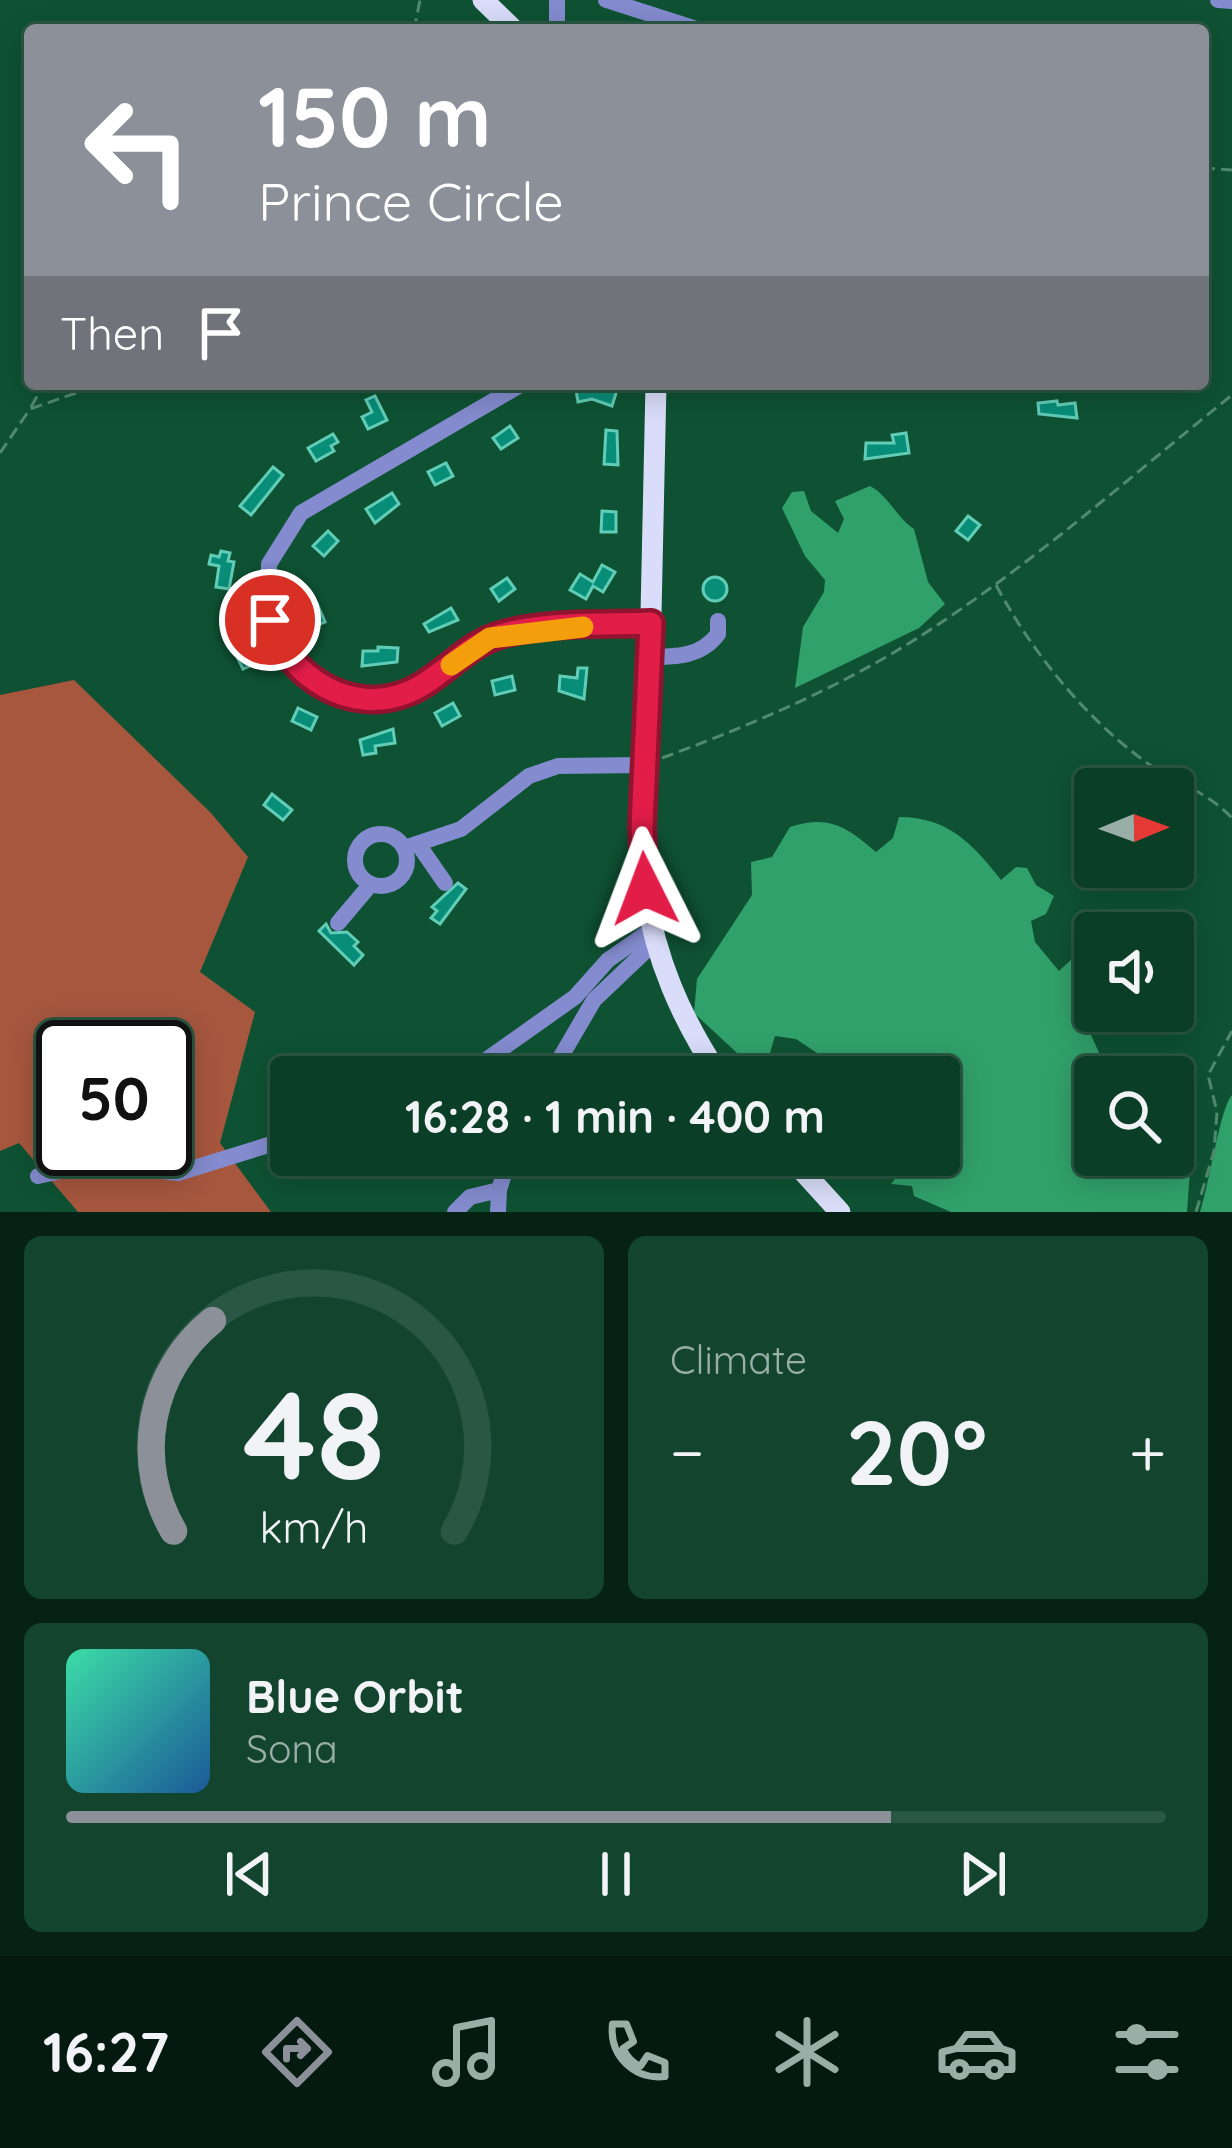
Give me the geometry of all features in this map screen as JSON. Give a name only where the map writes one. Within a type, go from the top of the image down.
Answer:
[{"type":"main road","points":[[483,0],[508,24]]},
{"type":"main road","points":[[656,390],[642,860],[653,936],[676,1002],[708,1056]]},
{"type":"main road","points":[[807,1176],[840,1212]]},
{"type":"street","points":[[606,0],[681,24]]},
{"type":"street","points":[[1218,0],[1232,1]]},
{"type":"street","points":[[512,390],[301,513],[269,564],[268,606],[280,644],[325,689],[381,698],[406,694],[503,635],[651,623]]},
{"type":"street","points":[[648,657],[676,657],[707,647],[718,634],[718,620]]},
{"type":"street","points":[[411,846],[461,829],[530,776],[570,765],[644,765]]},
{"type":"street","points":[[411,846],[401,877],[383,886],[370,884],[355,862],[361,843],[389,835],[411,846],[445,883]]},
{"type":"street","points":[[338,923],[370,884]]},
{"type":"street","points":[[492,1056],[575,997],[608,960],[653,936]]},
{"type":"street","points":[[561,1056],[594,1000],[653,936]]},
{"type":"street","points":[[192,1169],[270,1145]]},
{"type":"street","points":[[498,1212],[503,1176]]},
{"type":"street","points":[[455,1212],[470,1196],[499,1190]]},
{"type":"path","points":[[0,454],[41,390]]},
{"type":"path","points":[[30,409],[85,390]]},
{"type":"path","points":[[644,765],[858,674],[995,584],[1232,395]]},
{"type":"path","points":[[995,584],[1020,629],[1061,681],[1140,759],[1178,777],[1232,818]]},
{"type":"path","points":[[1196,1212],[1214,1151],[1216,1112],[1208,1075],[1232,1031]]},
{"type":"shaded area","points":[[870,486],[914,529],[928,582],[945,604],[919,628],[795,688],[803,627],[824,592],[825,580],[805,556],[782,508],[792,492],[804,491],[811,511],[838,533],[844,519],[835,501]]},
{"type":"shaded area","points":[[74,680],[211,813],[248,857],[200,972],[255,1012],[220,1143],[271,1212],[78,1212],[47,1176],[192,1176],[192,1020],[36,1020],[36,1163],[19,1143],[0,1151],[0,695]]},
{"type":"shaded area","points":[[899,817],[932,822],[958,835],[1001,880],[1016,867],[1027,868],[1036,885],[1054,896],[1046,914],[1031,921],[1035,942],[1059,971],[1074,958],[1074,1032],[1090,1032],[1101,1056],[1074,1056],[1074,1176],[1190,1176],[1187,1212],[951,1212],[914,1196],[912,1186],[891,1184],[897,1176],[960,1176],[960,1056],[822,1056],[796,1039],[775,1036],[769,1056],[738,1056],[694,1013],[697,979],[752,895],[751,862],[772,857],[790,827],[816,822],[837,825],[876,852],[893,838]]},
{"type":"shaded area","points":[[1232,1095],[1232,1212],[1200,1212],[1223,1115]]},
{"type":"building","points":[[576,390],[617,390],[612,406],[592,399],[578,402]]},
{"type":"building","points":[[375,396],[387,420],[368,429],[362,417],[372,412],[366,400]]},
{"type":"building","points":[[1057,401],[1058,405],[1075,403],[1077,418],[1039,414],[1038,403]]},
{"type":"building","points":[[510,426],[518,438],[501,449],[493,438]]},
{"type":"building","points":[[606,430],[617,431],[618,465],[604,464]]},
{"type":"building","points":[[906,433],[909,453],[865,459],[866,443],[894,443],[892,435]]},
{"type":"building","points":[[333,434],[338,442],[331,446],[334,451],[316,461],[308,448]]},
{"type":"building","points":[[446,463],[453,476],[435,485],[428,472]]},
{"type":"building","points":[[273,467],[283,475],[251,515],[240,506]]},
{"type":"building","points":[[392,493],[399,504],[375,523],[366,509]]},
{"type":"building","points":[[602,511],[616,512],[616,532],[601,532]]},
{"type":"building","points":[[968,516],[980,525],[968,540],[956,531]]},
{"type":"building","points":[[328,531],[338,541],[324,556],[313,546]]},
{"type":"building","points":[[221,551],[230,553],[228,561],[234,562],[229,589],[216,587],[219,566],[209,564],[211,555],[219,557]]},
{"type":"building","points":[[602,565],[615,572],[603,592],[593,586],[586,599],[570,590],[580,574],[593,582]]},
{"type":"building","points":[[715,577],[724,580],[724,598],[715,601],[706,598],[703,589],[706,580]]},
{"type":"building","points":[[507,578],[515,589],[499,601],[491,589]]},
{"type":"building","points":[[317,603],[325,622],[311,628],[303,609]]},
{"type":"building","points":[[451,608],[458,620],[429,632],[424,624]]},
{"type":"building","points":[[247,645],[256,663],[243,669],[234,651]]},
{"type":"building","points":[[378,647],[398,648],[397,662],[362,666],[363,651],[378,651]]},
{"type":"building","points":[[578,668],[587,668],[584,699],[559,691],[560,676],[577,678]]},
{"type":"building","points":[[512,676],[515,690],[495,695],[492,681]]},
{"type":"building","points":[[453,703],[460,716],[442,726],[435,713]]},
{"type":"building","points":[[298,708],[317,717],[311,730],[292,721]]},
{"type":"building","points":[[393,729],[395,743],[375,746],[376,753],[363,755],[360,740]]},
{"type":"building","points":[[272,794],[292,810],[283,820],[264,805]]},
{"type":"building","points":[[458,883],[466,889],[440,924],[431,918],[437,911],[432,907]]},
{"type":"building","points":[[326,924],[331,933],[347,932],[358,942],[354,946],[363,955],[354,965],[319,931]]},
{"type":"slow traffic","points":[[451,665],[490,638],[583,627]]},
{"type":"route","points":[[270,620],[286,655],[310,679],[325,689],[360,698],[406,694],[490,638],[651,623],[642,827],[645,889]]}]
